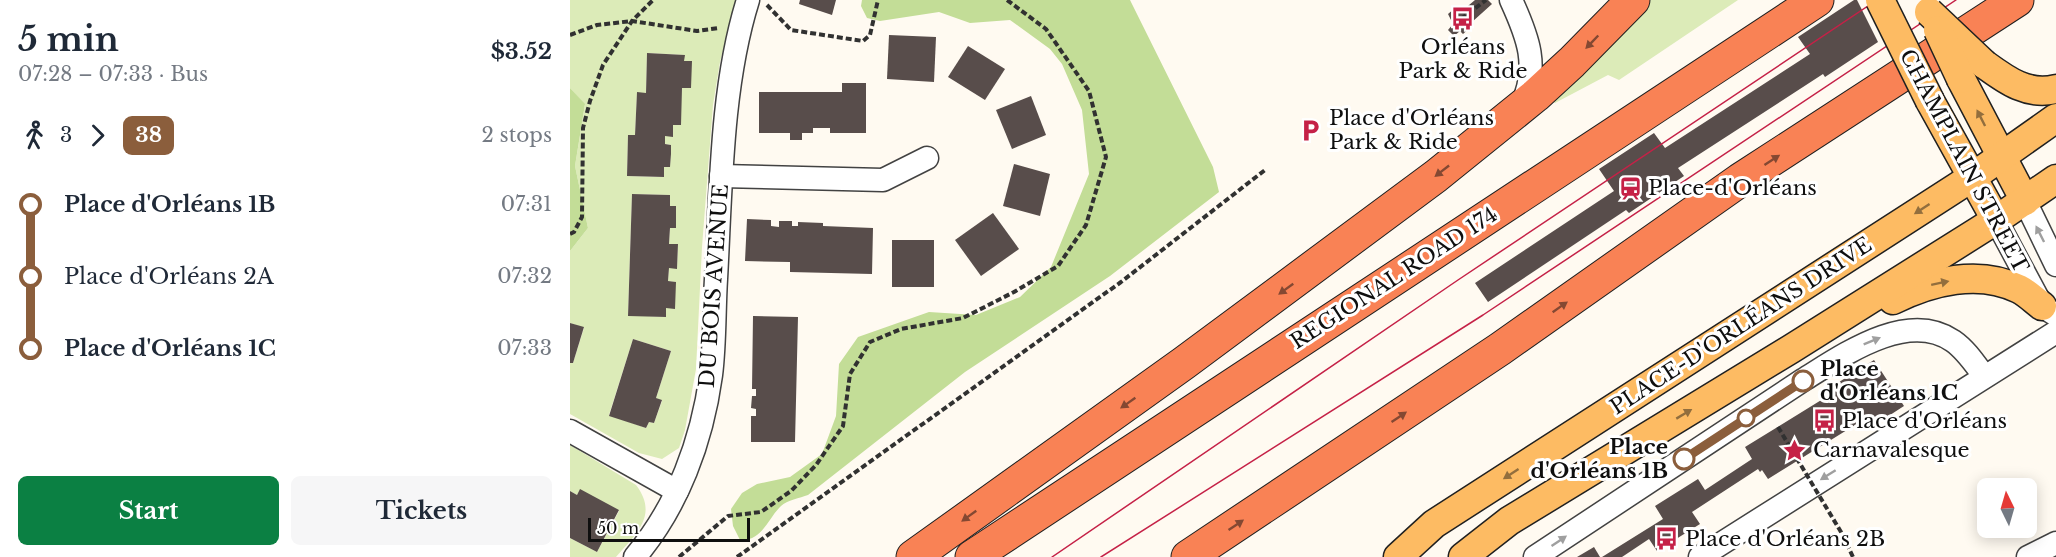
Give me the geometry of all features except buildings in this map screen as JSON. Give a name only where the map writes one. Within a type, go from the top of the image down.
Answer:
[{"type":"highway","points":[[913,557],[1296,281],[1436,176],[1520,109],[1572,62],[1633,0]]},
{"type":"highway","points":[[1041,510],[1149,428],[1791,0]]},
{"type":"highway","name":"REGIONAL ROAD 174","points":[[972,557],[1817,0]]},
{"type":"highway","points":[[1188,557],[1500,349],[1740,180],[2017,0]]},
{"type":"main road","name":"CHAMPLAIN STREET","points":[[1880,0],[1930,101],[1996,220]]},
{"type":"main road","name":"CHAMPLAIN STREET","points":[[1926,6],[1973,72],[2001,157],[2025,201]]},
{"type":"main road","points":[[1973,72],[2006,80],[2021,88],[2046,92],[2056,89]]},
{"type":"main road","name":"PLACE-D'ORLÉANS DRIVE","points":[[1398,557],[1434,524],[1971,178],[2056,118]]},
{"type":"main road","name":"PLACE-D'ORLÉANS DRIVE","points":[[1463,557],[1509,521],[1791,349],[1996,220],[2056,179]]},
{"type":"main road","points":[[1791,349],[1905,294],[1957,280],[1984,279],[2000,282],[2021,290],[2049,310]]},
{"type":"street","name":"DU BOIS AVENUE","points":[[635,557],[650,539],[677,491],[695,450],[711,375],[722,176],[729,102],[740,26],[748,0]]},
{"type":"street","points":[[1510,0],[1527,38],[1531,65],[1528,89],[1520,109]]},
{"type":"street","points":[[722,176],[883,180],[927,158]]},
{"type":"street","name":"CHAMPLAIN STREET","points":[[2025,201],[2056,265]]},
{"type":"street","name":"CHAMPLAIN STREET","points":[[1996,220],[2049,310]]},
{"type":"street","points":[[1535,557],[1803,381],[1874,340],[1907,332],[1938,334],[1961,348],[1984,376]]},
{"type":"street","points":[[1700,557],[2056,332]]},
{"type":"street","points":[[570,431],[677,491]]},
{"type":"street","points":[[1481,557],[1509,521]]},
{"type":"street","points":[[2028,557],[2056,543]]},
{"type":"path","points":[[570,234],[574,232],[582,217],[583,128],[603,65],[632,21],[653,0]]},
{"type":"path","points":[[763,0],[791,30],[863,41],[870,35],[878,0]]},
{"type":"path","points":[[679,557],[728,516],[761,513],[791,491],[816,465],[843,426],[850,374],[870,342],[901,329],[963,318],[1014,292],[1058,266],[1086,225],[1106,157],[1089,91],[1046,29],[1007,0]]},
{"type":"path","points":[[1461,20],[1483,1]]},
{"type":"path","points":[[570,35],[597,25],[632,21],[697,32],[740,26]]},
{"type":"path","points":[[736,557],[1121,282],[1265,170]]},
{"type":"path","points":[[1778,427],[1853,557]]},
{"type":"green space","points":[[570,0],[736,0],[720,62],[713,105],[702,247],[696,369],[685,430],[679,448],[662,459],[639,453],[570,414],[570,363],[573,363],[584,328],[570,323],[570,251],[588,228],[575,166],[585,105],[570,88]],"holes":[[[647,53],[684,55],[684,61],[691,61],[691,88],[682,88],[672,136],[665,136],[665,144],[671,145],[670,166],[664,167],[663,177],[627,176],[628,135],[635,135],[637,93],[646,93]],[[632,194],[670,195],[670,206],[676,207],[676,228],[670,228],[669,244],[678,244],[677,268],[669,268],[668,281],[675,282],[675,308],[666,308],[666,317],[628,315]],[[633,339],[671,351],[656,398],[662,401],[654,423],[649,422],[646,428],[609,415]]]},
{"type":"green space","points":[[862,0],[1130,0],[1213,167],[1219,192],[1110,276],[965,372],[808,495],[784,504],[754,537],[740,540],[733,526],[731,509],[742,493],[757,484],[790,477],[822,454],[836,416],[839,364],[858,337],[929,312],[976,315],[1020,297],[1051,267],[1089,174],[1082,110],[1062,64],[1050,49],[1010,20],[970,23],[939,12],[880,21],[867,18],[861,6]]},
{"type":"green space","points":[[1644,0],[1738,0],[1619,80],[1608,75],[1555,103],[1549,97]]},
{"type":"green space","points":[[570,88],[585,104],[575,166],[588,228],[570,251]]},
{"type":"green space","points":[[570,445],[636,485],[643,496],[645,515],[642,524],[616,557],[570,557],[570,538],[597,552],[619,511],[580,490],[577,495],[570,491]]},
{"type":"tram line","points":[[1052,557],[1458,280],[1877,0]]},
{"type":"tram line","points":[[1101,557],[1483,315],[1956,0]]},
{"type":"bus line","name":"38","points":[[1684,459],[1803,381]]},
{"type":"place","name":"Orléans Park & Ride","points":[[1463,19]]},
{"type":"place","name":"Place d'Orléans Park & Ride","points":[[1311,130]]},
{"type":"place","name":"Place-d'Orléans","points":[[1630,188]]},
{"type":"place","name":"Place d'Orléans 1C","points":[[1803,381]]},
{"type":"place","name":"Place d'Orléans","points":[[1824,421]]},
{"type":"place","name":"Carnavalesque","points":[[1795,450]]},
{"type":"place","name":"Place d'Orléans 1B","points":[[1684,459]]},
{"type":"place","name":"Place d'Orléans 2B","points":[[1667,539]]}]
